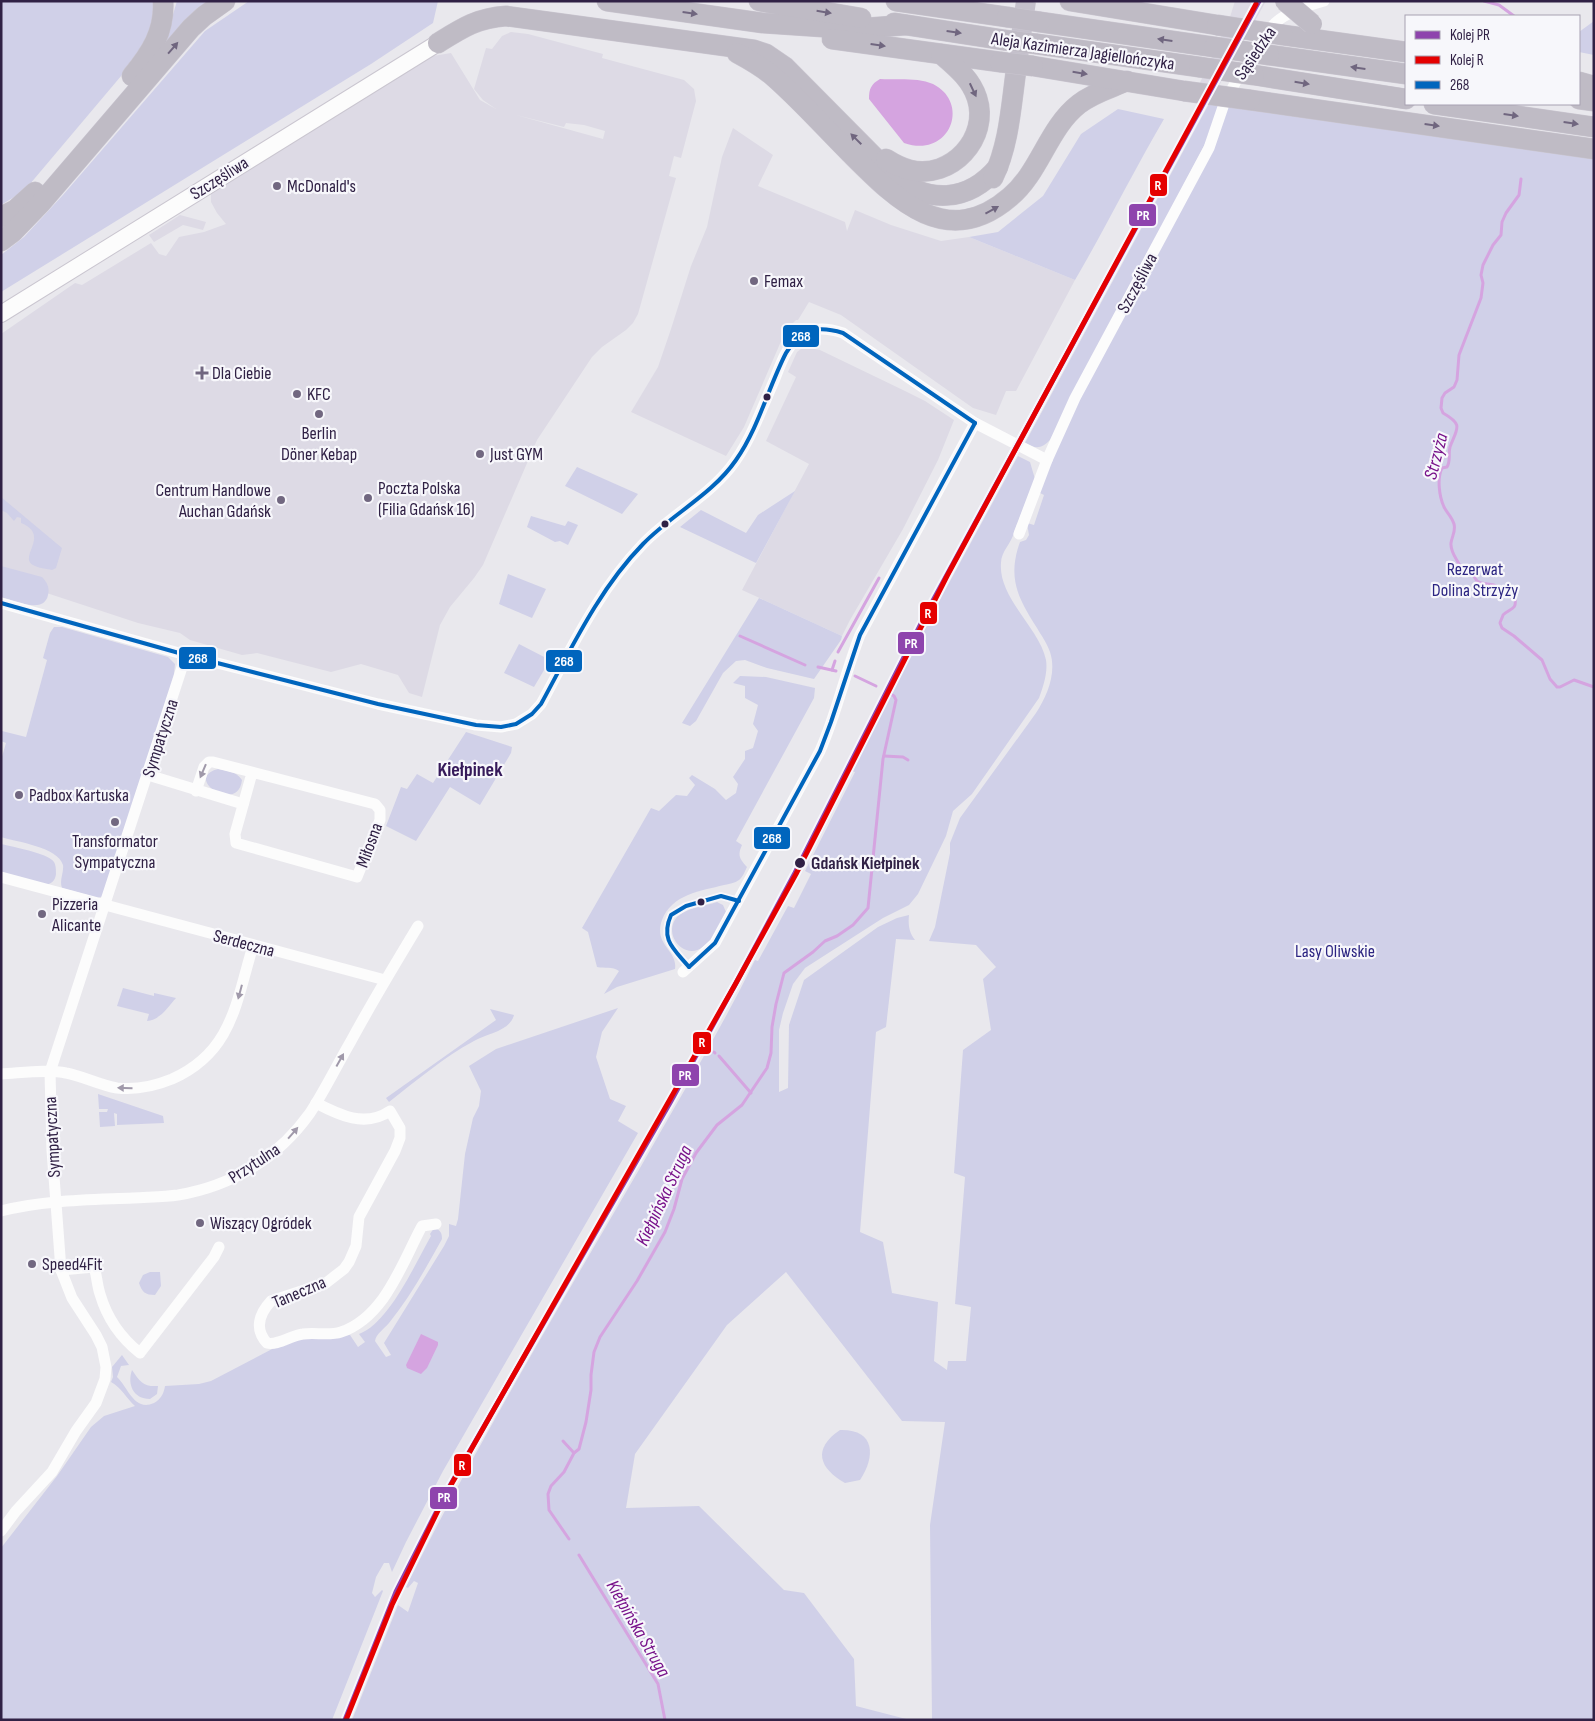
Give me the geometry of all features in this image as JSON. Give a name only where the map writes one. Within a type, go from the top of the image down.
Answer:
[{"type":"highway","points":[[1,217],[15,210],[32,196],[148,56],[156,42],[160,28],[163,1]]},
{"type":"highway","points":[[1,241],[13,232],[41,203],[191,28],[225,1]]},
{"type":"highway","points":[[607,1],[763,23],[852,29],[906,25]]},
{"type":"highway","name":"Aleja Kazimierza Jagiellończyka","points":[[759,1],[1004,40],[1405,99]]},
{"type":"highway","name":"Aleja Kazimierza Jagiellończyka","points":[[896,1],[1405,74]]},
{"type":"highway","points":[[1070,1],[1099,3],[1217,26],[1405,52]]},
{"type":"highway","points":[[1285,1],[1337,42]]},
{"type":"highway","points":[[438,43],[476,21],[489,17],[506,16],[754,50],[774,58],[785,67],[902,183],[922,193],[935,195],[957,194],[972,189],[998,167]]},
{"type":"highway","points":[[763,23],[778,32],[1594,148]]},
{"type":"highway","points":[[725,46],[774,76],[873,176],[898,198],[924,214],[949,220],[980,216],[994,210],[1027,179],[1071,112],[1089,98],[1127,81]]},
{"type":"highway","points":[[873,156],[883,158],[899,167],[912,171],[927,171],[952,163],[970,146],[975,137],[980,114],[977,98],[965,76],[941,54]]},
{"type":"highway","points":[[898,198],[905,198],[924,206],[939,209],[962,207],[984,191],[998,167],[1006,136],[1016,66]]},
{"type":"highway","points":[[1580,82],[1594,86]]},
{"type":"highway","points":[[1580,99],[1594,101]]},
{"type":"highway","points":[[1441,105],[1594,127]]},
{"type":"street","name":"Sąsiedzka","points":[[1224,104],[1261,37],[1274,23],[1283,16],[1324,1]]},
{"type":"street","name":"Szczęśliwa","points":[[1,314],[438,43]]},
{"type":"street","name":"Szczęśliwa","points":[[1019,534],[1047,460],[1075,398],[1209,148],[1224,104]]},
{"type":"street","points":[[1,603],[186,655],[409,712],[492,728],[516,724],[532,714],[541,704],[600,598],[621,568],[642,544],[702,496],[730,468],[752,430],[786,351],[800,336],[815,329],[830,329],[843,333],[975,423],[1047,460]]},
{"type":"street","points":[[686,970],[715,943],[820,751],[832,724],[850,661],[860,636],[975,423]]},
{"type":"street","name":"Sympatyczna","points":[[56,1202],[52,1150],[50,1072],[186,655]]},
{"type":"street","name":"Miłosna","points":[[196,791],[204,767],[209,762],[375,804],[380,810],[380,820],[357,877],[236,843],[234,837],[252,773]]},
{"type":"street","points":[[148,775],[243,804]]},
{"type":"street","points":[[1,877],[104,906]]},
{"type":"street","name":"Serdeczna","points":[[104,906],[385,980]]},
{"type":"street","name":"Przytulna","points":[[1,1211],[56,1202],[176,1195],[210,1188],[257,1165],[274,1153],[288,1139],[316,1103],[385,980],[418,926]]},
{"type":"street","name":"Sympatyczna","points":[[1,1074],[67,1073],[101,1084],[126,1088],[167,1081],[191,1069],[222,1039],[237,1004],[253,946]]},
{"type":"street","name":"Taneczna","points":[[316,1103],[344,1117],[353,1119],[372,1118],[390,1110],[400,1128],[400,1138],[395,1151],[359,1217],[357,1241],[344,1269],[326,1282],[271,1301],[265,1307],[258,1321],[261,1335],[266,1343],[272,1344],[302,1334],[335,1334],[357,1324],[370,1314],[382,1300],[400,1270],[422,1226],[436,1224]]},
{"type":"street","points":[[1,1531],[16,1511],[52,1472],[76,1431],[96,1403],[105,1379],[106,1367],[102,1348],[96,1334],[72,1298],[61,1270],[56,1202]]},
{"type":"street","points":[[61,1270],[94,1267],[100,1295],[106,1310],[120,1333],[140,1353],[214,1257],[219,1247]]},
{"type":"shaded area","points":[[1235,1],[1266,1],[1211,100],[1193,98],[1230,17]]},
{"type":"shaded area","points":[[511,32],[528,34],[603,54],[602,58],[684,80],[694,89],[696,101],[681,158],[674,156],[669,176],[676,178],[638,314],[626,330],[602,347],[592,357],[537,440],[483,565],[450,607],[440,625],[422,697],[409,693],[398,675],[361,664],[331,672],[257,653],[242,655],[190,640],[180,633],[138,623],[1,578],[1,334],[75,283],[82,285],[151,243],[159,254],[166,256],[179,237],[204,232],[226,224],[211,202],[211,191],[427,57],[451,53],[480,100],[496,109],[483,100],[474,89],[486,48],[492,49],[502,36]],"holes":[[[516,115],[564,127],[566,123],[584,125],[605,131],[603,139]]]},
{"type":"shaded area","points":[[880,79],[921,80],[933,84],[945,93],[951,103],[953,115],[950,127],[943,136],[933,143],[920,146],[904,143],[869,99],[871,87]]},
{"type":"shaded area","points":[[733,128],[773,155],[758,186],[845,222],[847,231],[855,210],[891,225],[941,241],[969,237],[1075,280],[1016,391],[1006,391],[996,415],[973,408],[841,315],[809,302],[798,320],[788,328],[789,331],[782,339],[744,427],[726,456],[631,412],[658,367],[691,266],[707,227],[722,157]]},
{"type":"shaded area","points":[[180,215],[206,222],[203,230],[183,225],[154,242],[149,235]]},
{"type":"shaded area","points":[[801,349],[820,350],[905,391],[925,401],[954,420],[938,460],[903,529],[842,636],[742,590],[809,464],[766,441],[796,377],[788,372],[797,352]]},
{"type":"shaded area","points":[[421,1334],[438,1342],[438,1345],[427,1368],[421,1374],[407,1368],[406,1365]]},
{"type":"green space","points":[[1,1],[153,1],[153,20],[143,50],[24,191],[1,205]]},
{"type":"green space","points":[[177,1],[207,1],[162,51]]},
{"type":"green space","points":[[249,1],[438,1],[433,23],[371,64],[1,292],[1,255],[24,237],[63,195],[205,31]]},
{"type":"green space","points":[[1594,21],[1594,55],[1580,52],[1580,31]]},
{"type":"green space","points":[[1211,100],[1221,102],[1207,140],[1050,440],[1038,447],[1025,443]]},
{"type":"green space","points":[[1228,103],[1594,154],[1594,1720],[932,1720],[930,1525],[945,1422],[902,1421],[786,1272],[727,1325],[635,1454],[626,1508],[699,1506],[784,1590],[804,1593],[854,1659],[856,1706],[910,1720],[352,1720],[398,1605],[408,1612],[418,1583],[414,1581],[408,1588],[406,1587],[433,1533],[520,1375],[699,1065],[755,960],[758,961],[788,906],[794,908],[811,874],[805,871],[855,772],[852,771],[930,618],[1018,456],[1030,462],[1035,479],[1013,536],[1001,559],[1002,576],[1012,601],[1036,637],[1046,660],[1046,675],[1039,698],[972,794],[953,811],[946,836],[918,894],[909,905],[883,918],[805,968],[793,984],[779,1030],[779,1092],[788,1088],[789,1025],[804,980],[878,927],[897,918],[909,915],[909,928],[915,940],[896,939],[886,1027],[876,1032],[860,1232],[883,1242],[892,1293],[938,1302],[934,1361],[947,1370],[948,1361],[966,1361],[971,1307],[955,1304],[965,1177],[954,1173],[963,1050],[991,1030],[983,979],[996,967],[976,945],[929,941],[935,927],[950,853],[950,843],[960,818],[1036,713],[1044,699],[1052,676],[1052,660],[1046,642],[1024,607],[1016,587],[1014,566],[1020,542],[1026,540],[1029,535],[1027,523],[1034,525],[1044,495],[1038,492],[1064,430]]},
{"type":"green space","points":[[1118,109],[1164,119],[1075,280],[969,237],[998,232],[1043,196],[1081,134]]},
{"type":"green space","points":[[577,467],[638,494],[622,514],[565,486]]},
{"type":"green space","points":[[795,491],[756,563],[680,527],[701,510],[746,533],[758,515]]},
{"type":"green space","points":[[1,497],[62,548],[56,568],[52,570],[40,568],[29,561],[34,539],[33,534],[30,528],[21,523],[21,518],[17,517],[14,521],[7,513],[1,510]]},
{"type":"green space","points":[[531,516],[565,526],[568,521],[578,525],[568,545],[560,541],[555,542],[527,527]]},
{"type":"green space","points":[[1,566],[42,577],[47,583],[49,592],[45,601],[41,604],[28,605],[1,597]]},
{"type":"green space","points":[[508,574],[546,589],[532,618],[499,604]]},
{"type":"green space","points":[[759,598],[842,636],[841,640],[814,679],[767,668],[745,660],[736,661],[723,673],[696,721],[690,726],[682,723]]},
{"type":"green space","points":[[54,627],[62,627],[168,657],[175,664],[174,674],[177,676],[103,896],[98,898],[62,888],[63,865],[60,859],[53,854],[36,846],[1,837],[1,760],[6,743],[1,741],[2,731],[26,737],[47,660],[43,658],[50,633]]},
{"type":"green space","points":[[519,644],[550,660],[534,687],[504,673]]},
{"type":"green space","points":[[740,676],[766,677],[815,688],[814,698],[736,841],[742,845],[740,857],[747,867],[742,877],[737,881],[688,895],[673,904],[667,911],[660,929],[663,941],[675,962],[675,969],[617,987],[604,994],[619,971],[597,967],[588,932],[582,928],[651,808],[659,811],[676,795],[687,796],[695,785],[689,778],[692,775],[715,789],[726,800],[736,793],[738,784],[733,777],[745,759],[745,751],[753,748],[758,731],[753,724],[758,705],[745,698],[745,686],[733,683]]},
{"type":"green space","points":[[466,732],[512,747],[511,753],[480,805],[450,787],[416,841],[386,826],[401,787],[407,789],[417,774],[433,783]]},
{"type":"green space","points":[[218,769],[231,772],[240,777],[242,780],[238,790],[232,794],[223,794],[209,786],[206,779],[209,773]]},
{"type":"green space","points":[[1,844],[30,851],[50,859],[56,866],[54,880],[46,885],[1,873]]},
{"type":"green space","points":[[717,902],[723,905],[726,912],[707,944],[696,950],[689,951],[677,944],[672,931],[677,917],[690,909]]},
{"type":"green space","points":[[123,988],[154,996],[154,993],[176,998],[160,1016],[147,1021],[149,1014],[117,1006]]},
{"type":"green space","points":[[618,1008],[602,1032],[596,1057],[610,1099],[626,1106],[618,1121],[638,1133],[443,1471],[392,1572],[389,1563],[384,1563],[376,1577],[372,1593],[375,1597],[383,1591],[332,1720],[1,1720],[1,1548],[57,1476],[91,1427],[104,1416],[135,1406],[111,1382],[113,1377],[112,1367],[122,1355],[129,1365],[121,1366],[117,1377],[136,1401],[147,1405],[159,1400],[165,1386],[199,1384],[211,1381],[274,1348],[294,1340],[350,1335],[358,1347],[365,1342],[359,1334],[370,1328],[391,1306],[434,1228],[440,1232],[442,1239],[404,1303],[376,1338],[375,1341],[386,1357],[391,1355],[384,1343],[444,1246],[449,1236],[449,1224],[456,1226],[458,1219],[465,1154],[473,1118],[479,1106],[481,1091],[469,1066],[496,1049]]},
{"type":"green space","points":[[490,1009],[514,1015],[508,1025],[452,1054],[389,1102],[386,1098],[496,1020]]},
{"type":"green space","points":[[98,1094],[163,1116],[164,1123],[117,1125],[117,1114],[114,1113],[115,1126],[100,1127],[99,1112],[107,1112],[108,1109],[99,1109]]},
{"type":"green space","points":[[150,1272],[160,1272],[161,1286],[155,1295],[144,1292],[139,1283],[143,1275]]},
{"type":"green space","points":[[132,1370],[143,1383],[149,1386],[158,1386],[157,1394],[150,1399],[136,1394],[130,1380]]},
{"type":"green space","points":[[840,1430],[860,1434],[866,1439],[869,1446],[869,1462],[860,1480],[845,1483],[829,1471],[822,1458],[825,1444]]},
{"type":"waterway","name":"Strzyża","points":[[1484,1],[1499,5],[1513,15]]},
{"type":"waterway","name":"Strzyża","points":[[1521,179],[1519,195],[1506,213],[1502,222],[1501,235],[1493,245],[1483,265],[1481,298],[1459,355],[1457,380],[1454,387],[1445,393],[1442,398],[1441,408],[1443,413],[1450,417],[1457,427],[1450,447],[1448,465],[1442,468],[1440,472],[1440,492],[1442,503],[1454,524],[1455,529],[1451,540],[1451,547],[1461,568],[1473,575],[1477,581],[1494,585],[1500,588],[1503,593],[1515,599],[1514,607],[1503,615],[1500,623],[1502,628],[1542,660],[1550,679],[1557,687],[1574,680],[1594,687]]},
{"type":"waterway","points":[[838,652],[879,578]]},
{"type":"waterway","points":[[740,636],[805,665]]},
{"type":"waterway","points":[[832,670],[835,661]]},
{"type":"waterway","points":[[818,667],[836,671]]},
{"type":"waterway","points":[[855,676],[876,686]]},
{"type":"waterway","name":"Kiełpińska Struga","points":[[569,1539],[549,1510],[548,1494],[551,1486],[564,1472],[574,1453],[579,1449],[591,1390],[594,1352],[600,1337],[637,1281],[665,1232],[674,1209],[682,1179],[696,1153],[717,1125],[742,1105],[767,1068],[771,1053],[772,1027],[776,1004],[784,973],[825,941],[837,936],[853,925],[868,908],[883,759],[896,700],[891,694]]},
{"type":"waterway","points":[[884,756],[903,757],[908,760]]},
{"type":"waterway","points":[[719,1056],[751,1093]]},
{"type":"waterway","points":[[563,1441],[574,1453]]},
{"type":"waterway","name":"Kiełpińska Struga","points":[[579,1555],[658,1684],[665,1720]]},
{"type":"tunnel","points":[[1016,71],[1026,1]]},
{"type":"rail line","name":"PR","points":[[345,1720],[396,1592],[447,1491],[671,1101],[736,983],[795,873],[929,608],[1259,1]]},
{"type":"rail line","name":"R","points":[[346,1720],[392,1605],[447,1492],[796,874],[947,576],[1256,4]]},
{"type":"transit line","name":"268","points":[[1,603],[186,655],[378,704],[476,725],[501,727],[516,724],[532,714],[541,704],[599,600],[627,562],[654,533],[715,484],[736,460],[751,434],[786,353],[791,345],[803,334],[817,329],[843,333],[975,423]]},
{"type":"transit line","name":"268","points":[[689,967],[715,943],[820,751],[860,635],[975,423]]},
{"type":"transit line","name":"268","points":[[689,967],[670,944],[667,931],[671,915],[686,906],[721,896],[739,901]]},
{"type":"place","name":"McDonald's","points":[[277,186]]},
{"type":"place","name":"Femax","points":[[754,281]]},
{"type":"place","name":"Dla Ciebie","points":[[202,373]]},
{"type":"place","name":"KFC","points":[[297,394]]},
{"type":"place","name":"Berlin Döner Kebap","points":[[319,414]]},
{"type":"place","name":"Just GYM","points":[[480,454]]},
{"type":"place","name":"Poczta Polska (Filia Gdańsk 16)","points":[[368,498]]},
{"type":"place","name":"Centrum Handlowe Auchan Gdańsk","points":[[281,500]]},
{"type":"place","name":"Padbox Kartuska","points":[[19,795]]},
{"type":"place","name":"Transformator Sympatyczna","points":[[115,822]]},
{"type":"place","name":"Gdańsk Kiełpinek","points":[[800,863]]},
{"type":"place","name":"Pizzeria Alicante","points":[[42,914]]},
{"type":"place","name":"Wiszący Ogródek","points":[[200,1223]]},
{"type":"place","name":"Speed4Fit","points":[[32,1264]]},
{"type":"district","name":"Kiełpinek","points":[[470,769]]},
{"type":"park label","name":"Rezerwat Dolina Strzyży","points":[[1475,579]]},
{"type":"park label","name":"Lasy Oliwskie","points":[[1335,951]]}]
